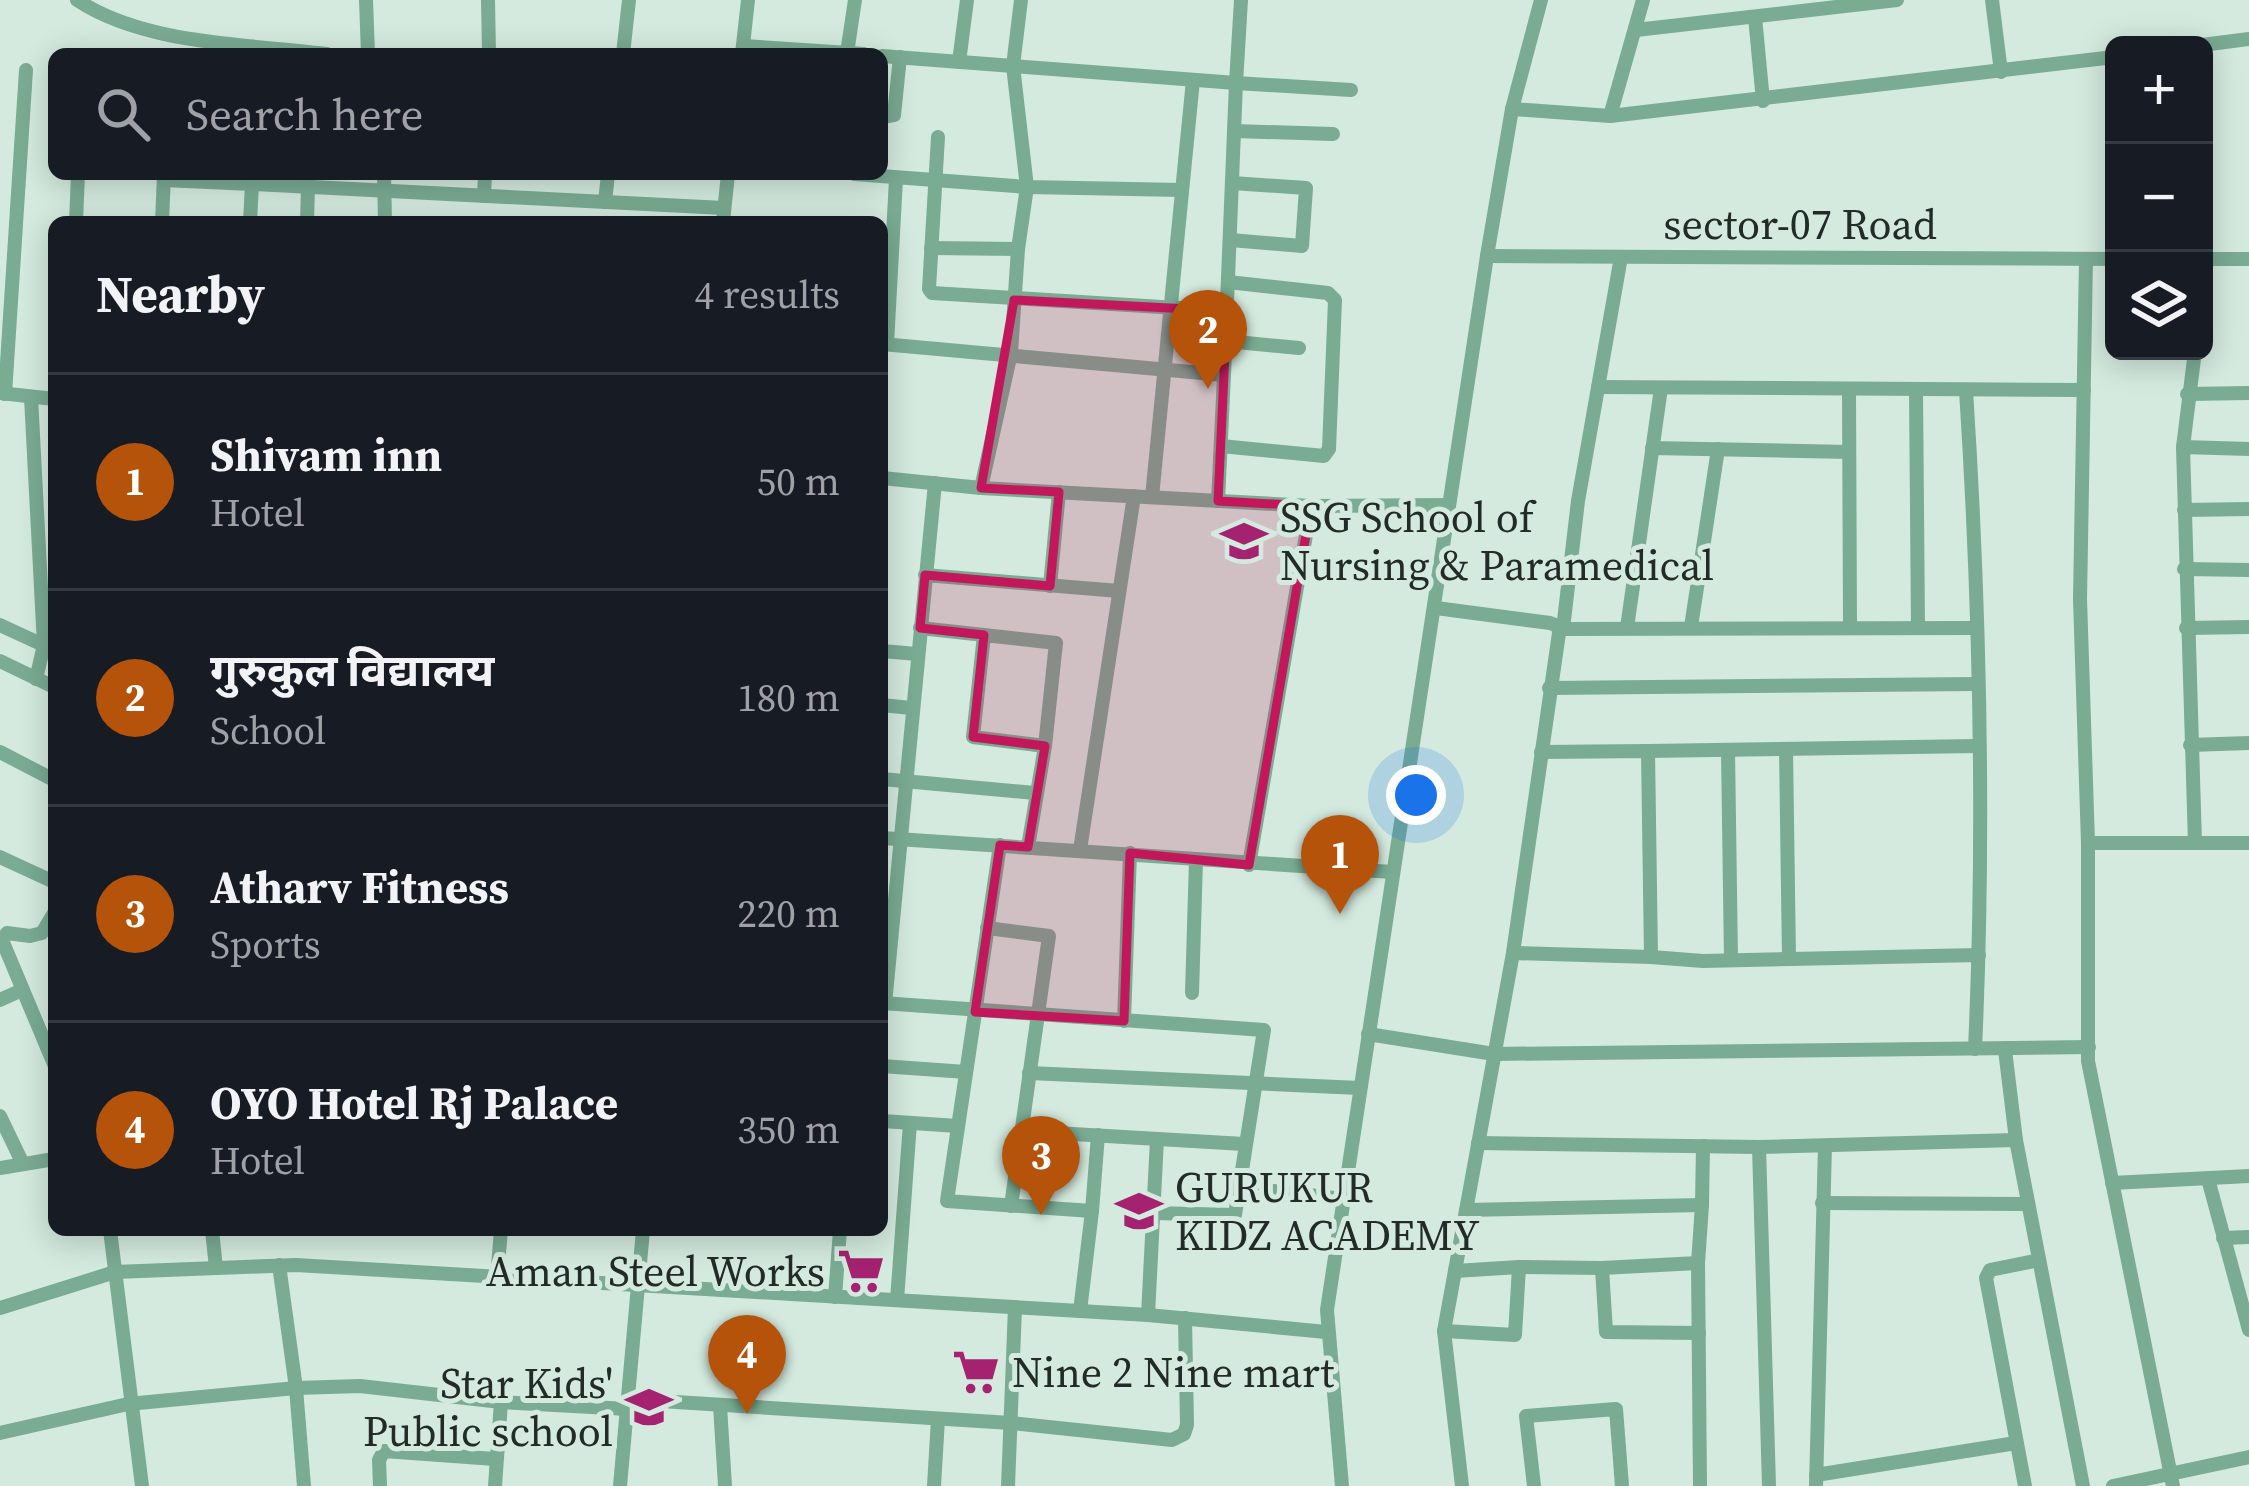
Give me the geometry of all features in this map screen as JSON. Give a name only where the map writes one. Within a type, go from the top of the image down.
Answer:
[{"type":"street","points":[[76,0],[113,22],[144,30],[281,48]]},
{"type":"street","points":[[366,0],[368,48]]},
{"type":"street","points":[[488,0],[489,48]]},
{"type":"street","points":[[624,48],[629,0]]},
{"type":"street","points":[[742,48],[748,0]]},
{"type":"street","points":[[848,48],[855,0]]},
{"type":"street","points":[[959,62],[967,0]]},
{"type":"street","points":[[981,488],[1011,352],[1027,188],[1013,66],[1021,0]]},
{"type":"street","points":[[1218,501],[1241,0]]},
{"type":"street","points":[[1342,1486],[1326,1332],[1343,1199],[1486,256],[1512,110],[1541,0]]},
{"type":"street","points":[[1610,116],[1643,0]]},
{"type":"street","points":[[1636,30],[1898,0]]},
{"type":"street","points":[[1992,0],[2001,72]]},
{"type":"street","points":[[1755,17],[1763,100]]},
{"type":"street","points":[[2213,44],[2249,39]]},
{"type":"street","points":[[888,56],[1351,90]]},
{"type":"street","points":[[888,116],[894,115],[900,57]]},
{"type":"street","points":[[1512,110],[1610,116],[2105,58]]},
{"type":"street","points":[[26,70],[3,394],[48,398]]},
{"type":"street","points":[[1153,497],[1193,80]]},
{"type":"street","points":[[1234,131],[1333,134]]},
{"type":"street","points":[[938,137],[932,293],[1227,310]]},
{"type":"street","points":[[888,177],[1027,188],[1182,190]]},
{"type":"street","points":[[888,299],[896,178]]},
{"type":"street","points":[[76,216],[79,180]]},
{"type":"street","points":[[162,216],[164,180]]},
{"type":"street","points":[[202,180],[599,202],[723,215],[727,180]]},
{"type":"street","points":[[385,180],[385,216]]},
{"type":"street","points":[[484,196],[485,180]]},
{"type":"street","points":[[594,216],[606,180]]},
{"type":"street","points":[[1230,240],[1302,246],[1306,188],[1232,182]]},
{"type":"street","points":[[250,216],[252,184]]},
{"type":"street","points":[[307,216],[308,187]]},
{"type":"street","points":[[932,248],[1018,249]]},
{"type":"street","name":"sector-07 Road","points":[[1486,256],[2105,259]]},
{"type":"street","points":[[1462,1486],[1444,1331],[1513,953],[1578,501],[1621,257]]},
{"type":"street","points":[[2086,259],[2080,599],[2089,1047],[2172,1481]]},
{"type":"street","points":[[2213,259],[2249,259]]},
{"type":"street","points":[[1221,446],[1324,456],[1330,449],[1335,300],[1328,293],[1228,282]]},
{"type":"street","points":[[1226,341],[1299,348]]},
{"type":"street","points":[[888,344],[1224,375]]},
{"type":"street","points":[[2194,843],[2183,447],[2195,360]]},
{"type":"street","points":[[1598,386],[2084,390]]},
{"type":"street","points":[[1627,628],[1660,388]]},
{"type":"street","points":[[1849,390],[1850,626]]},
{"type":"street","points":[[1966,390],[1978,746],[1975,1049]]},
{"type":"street","points":[[1916,391],[1918,626]]},
{"type":"street","points":[[2187,394],[2249,393]]},
{"type":"street","points":[[32,397],[48,632]]},
{"type":"street","points":[[2183,447],[2249,449]]},
{"type":"street","points":[[1652,448],[1849,452]]},
{"type":"street","points":[[1691,627],[1718,449]]},
{"type":"street","points":[[888,479],[1311,506],[1449,505]]},
{"type":"street","points":[[888,893],[890,838],[904,781],[935,483]]},
{"type":"street","points":[[1050,586],[1059,492]]},
{"type":"street","points":[[1080,850],[1133,496]]},
{"type":"street","points":[[1249,865],[1311,506]]},
{"type":"street","points":[[2184,510],[2249,509]]},
{"type":"street","points":[[2184,569],[2249,570]]},
{"type":"street","points":[[925,575],[1119,591]]},
{"type":"street","points":[[1436,608],[1550,623],[1561,629],[1976,628]]},
{"type":"street","points":[[0,625],[48,647]]},
{"type":"street","points":[[2186,628],[2249,627]]},
{"type":"street","points":[[920,628],[1056,643],[1028,847]]},
{"type":"street","points":[[984,635],[973,737],[1045,746]]},
{"type":"street","points":[[36,679],[48,649]]},
{"type":"street","points":[[888,652],[917,654]]},
{"type":"street","points":[[0,661],[48,684]]},
{"type":"street","points":[[1549,688],[1977,684]]},
{"type":"street","points":[[888,706],[911,708]]},
{"type":"street","points":[[2191,745],[2249,743]]},
{"type":"street","points":[[1540,752],[1978,746]]},
{"type":"street","points":[[1786,749],[1790,959]]},
{"type":"street","points":[[1728,750],[1731,960]]},
{"type":"street","points":[[0,752],[48,777]]},
{"type":"street","points":[[1648,752],[1651,957]]},
{"type":"street","points":[[888,780],[1035,793]]},
{"type":"street","points":[[890,838],[1392,872]]},
{"type":"street","points":[[2088,843],[2249,843]]},
{"type":"street","points":[[1000,845],[947,1201],[1092,1211]]},
{"type":"street","points":[[1124,1021],[1130,854]]},
{"type":"street","points":[[0,857],[48,879]]},
{"type":"street","points":[[1192,992],[1196,860]]},
{"type":"street","points":[[48,923],[42,933],[7,933],[2,940],[48,1050]]},
{"type":"street","points":[[987,928],[1049,935],[1011,1206]]},
{"type":"street","points":[[1513,953],[1731,960],[1979,955]]},
{"type":"street","points":[[0,1000],[22,990]]},
{"type":"street","points":[[888,1003],[1264,1030],[1235,1215],[1153,1213]]},
{"type":"street","points":[[1368,1034],[1494,1054],[2089,1047]]},
{"type":"street","points":[[2005,1050],[2016,1140],[2084,1486]]},
{"type":"street","points":[[888,1066],[966,1072]]},
{"type":"street","points":[[1028,1073],[1360,1088]]},
{"type":"street","points":[[0,1116],[22,1162]]},
{"type":"street","points":[[888,1121],[958,1126]]},
{"type":"street","points":[[897,1300],[910,1123]]},
{"type":"street","points":[[1021,1131],[1244,1144]]},
{"type":"street","points":[[1080,1311],[1098,1135]]},
{"type":"street","points":[[1148,1315],[1157,1138]]},
{"type":"street","points":[[1478,1143],[1759,1147],[2016,1140]]},
{"type":"street","points":[[1826,1145],[1816,1480],[2016,1443]]},
{"type":"street","points":[[1700,1486],[1698,1263],[1703,1146]]},
{"type":"street","points":[[1759,1147],[1769,1486]]},
{"type":"street","points":[[0,1168],[48,1160]]},
{"type":"street","points":[[2112,1183],[2249,1177]]},
{"type":"street","points":[[2208,1178],[2249,1330]]},
{"type":"street","points":[[1239,1186],[1343,1199]]},
{"type":"street","points":[[1822,1203],[2029,1204]]},
{"type":"street","points":[[1466,1210],[1702,1204]]},
{"type":"street","points":[[111,1236],[128,1404],[142,1486]]},
{"type":"street","points":[[213,1236],[216,1268]]},
{"type":"street","points":[[497,1277],[500,1236]]},
{"type":"street","points":[[620,1486],[644,1236]]},
{"type":"street","points":[[835,1297],[840,1236]]},
{"type":"street","points":[[2223,1238],[2249,1238]]},
{"type":"street","points":[[2025,1486],[1986,1278],[1990,1270],[2039,1260]]},
{"type":"street","points":[[1454,1270],[1698,1263]]},
{"type":"street","points":[[0,1308],[116,1272],[279,1265],[1148,1315],[1326,1332]]},
{"type":"street","points":[[279,1265],[304,1486]]},
{"type":"street","points":[[1444,1331],[1515,1335],[1519,1267]]},
{"type":"street","points":[[1602,1268],[1606,1332],[1699,1333]]},
{"type":"street","points":[[1008,1486],[1016,1307]]},
{"type":"street","points":[[0,1433],[128,1404],[360,1386],[501,1402],[720,1406],[1179,1438],[1187,1426],[1185,1318]]},
{"type":"street","points":[[495,1486],[501,1402]]},
{"type":"street","points":[[720,1406],[725,1486]]},
{"type":"street","points":[[1534,1486],[1526,1416],[1616,1409],[1622,1486]]},
{"type":"street","points":[[934,1486],[938,1418]]},
{"type":"street","points":[[380,1486],[380,1456],[387,1450],[495,1459]]},
{"type":"street","points":[[2113,1486],[2172,1481],[2249,1457]]},
{"type":"highlighted area","points":[[1014,300],[1227,311],[1218,501],[1311,506],[1249,865],[1130,853],[1124,1021],[975,1012],[1000,845],[1028,847],[1045,746],[973,737],[984,635],[920,628],[925,575],[1050,586],[1059,492],[981,488]]},
{"type":"place","name":"गुरुकुल विद्यालय","points":[[1208,389]]},
{"type":"place","name":"SSG School of Nursing & Paramedical","points":[[1244,541]]},
{"type":"place","name":"Shivam inn","points":[[1340,914]]},
{"type":"place","name":"GURUKUR KIDZ ACADEMY","points":[[1139,1211]]},
{"type":"place","name":"Atharv Fitness","points":[[1041,1215]]},
{"type":"place","name":"Aman Steel Works","points":[[861,1271]]},
{"type":"place","name":"Nine 2 Nine mart","points":[[976,1372]]},
{"type":"place","name":"Star Kids' Public school","points":[[649,1407]]},
{"type":"place","name":"OYO Hotel Rj Palace","points":[[747,1414]]}]
